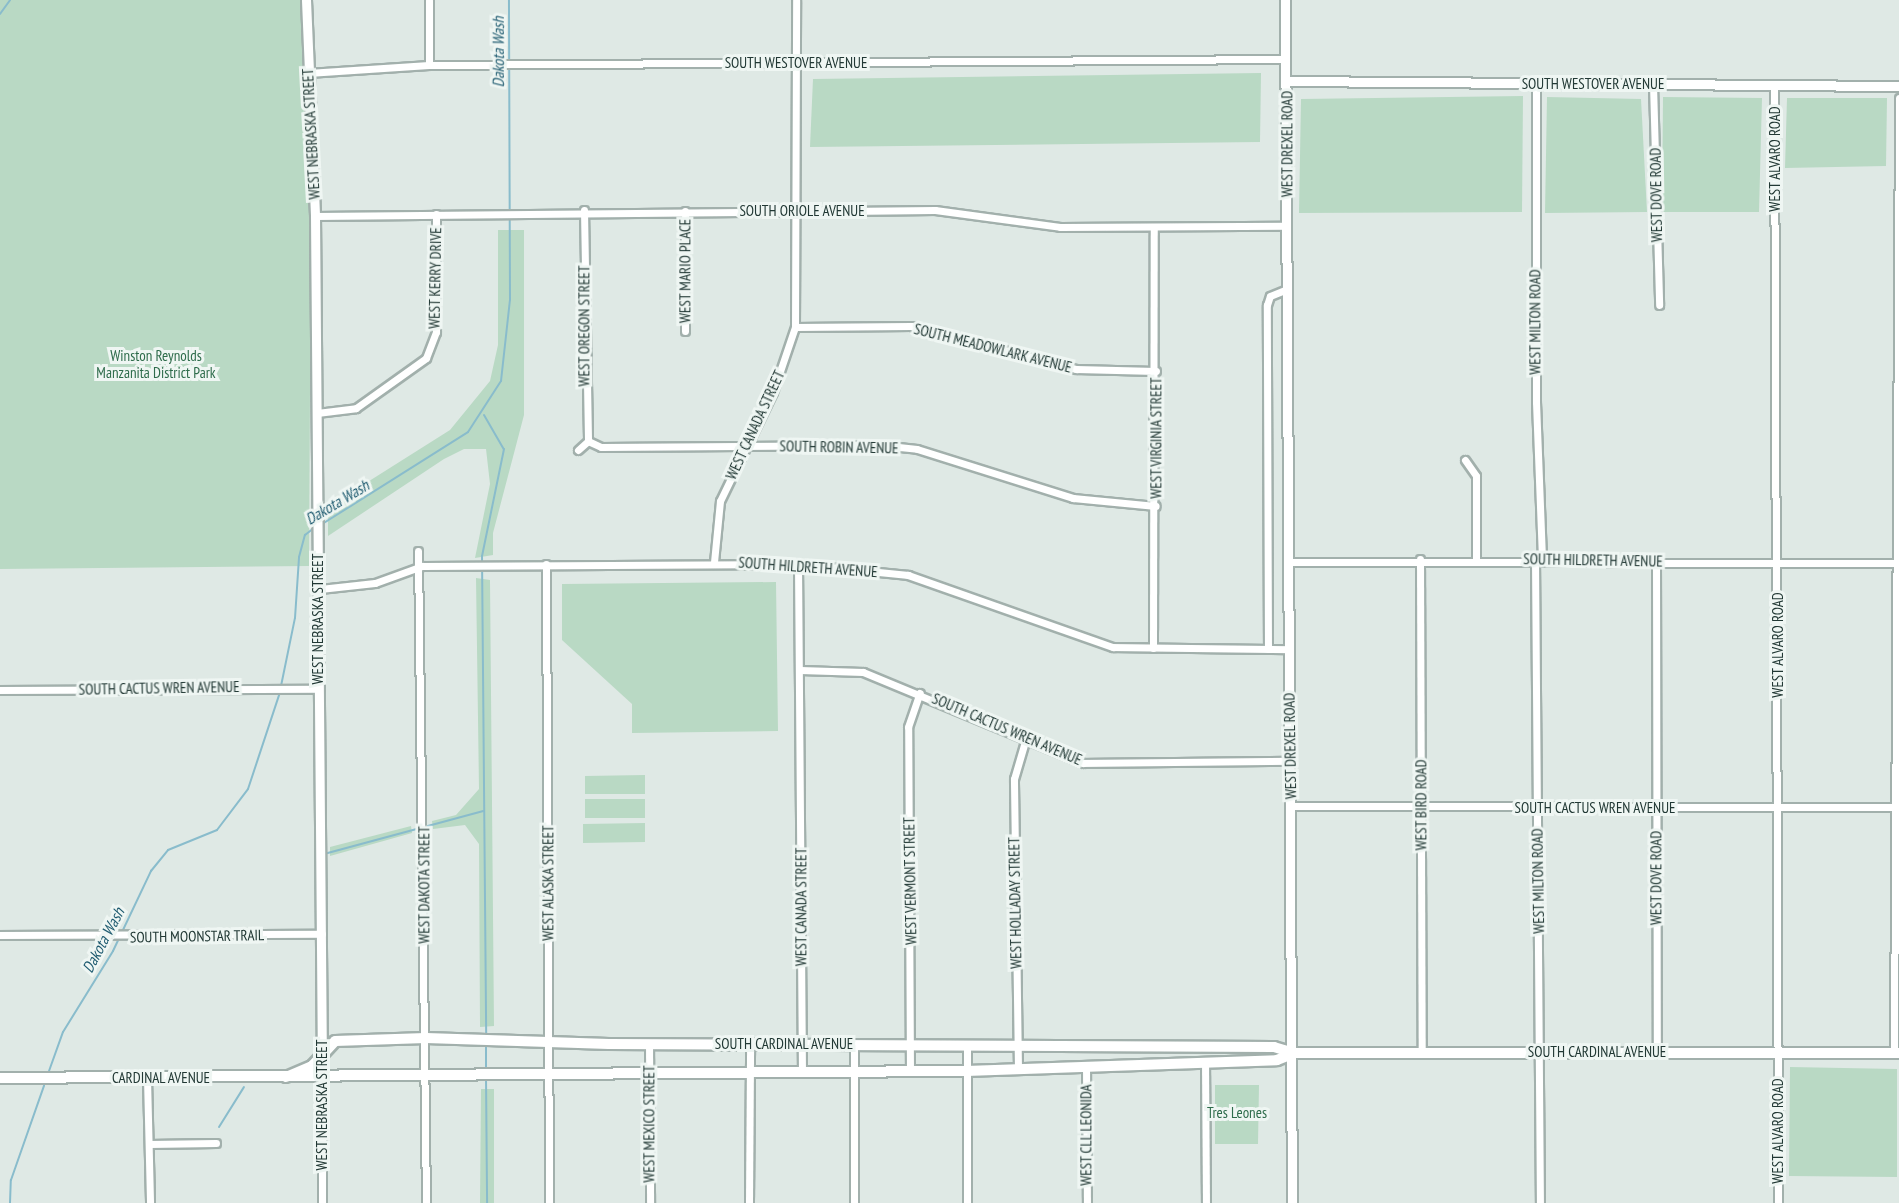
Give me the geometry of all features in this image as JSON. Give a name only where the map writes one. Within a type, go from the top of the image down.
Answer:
[{"type":"main road","name":"SOUTH CARDINAL AVENUE","points":[[286,1077],[312,1066],[322,1051],[335,1041],[426,1038],[549,1043],[1274,1047],[1294,1053],[1422,1051],[1897,1053]]},
{"type":"main road","name":"SOUTH CARDINAL AVENUE","points":[[322,1076],[802,1070],[966,1071],[1277,1060],[1294,1053]]},
{"type":"main road","name":"CARDINAL AVENUE","points":[[0,1078],[322,1076]]},
{"type":"street","name":"WEST NEBRASKA STREET","points":[[306,0],[315,216],[320,589],[322,1203]]},
{"type":"street","points":[[429,0],[429,65]]},
{"type":"street","name":"WEST CANADA STREET","points":[[714,562],[717,515],[746,446],[773,392],[795,327],[798,64],[796,0]]},
{"type":"street","name":"WEST DREXEL ROAD","points":[[1285,0],[1287,562],[1294,1053],[1292,1203]]},
{"type":"street","name":"SOUTH WESTOVER AVENUE","points":[[308,73],[429,65],[1286,59]]},
{"type":"street","name":"SOUTH WESTOVER AVENUE","points":[[1286,81],[1774,87],[1899,86]]},
{"type":"street","name":"WEST MILTON ROAD","points":[[1536,84],[1537,808],[1542,1053],[1540,1203]]},
{"type":"street","name":"WEST DOVE ROAD","points":[[1653,84],[1659,305]]},
{"type":"street","name":"WEST ALVARO ROAD","points":[[1774,87],[1778,560],[1778,1203]]},
{"type":"street","points":[[1897,1053],[1899,98]]},
{"type":"street","name":"SOUTH ORIOLE AVENUE","points":[[315,216],[584,210],[797,212],[935,210],[1060,227],[1287,226]]},
{"type":"street","name":"WEST OREGON STREET","points":[[584,210],[588,441]]},
{"type":"street","name":"WEST MARIO PLACE","points":[[685,211],[685,331]]},
{"type":"street","name":"WEST KERRY DRIVE","points":[[317,413],[356,408],[426,358],[435,332],[436,214]]},
{"type":"street","name":"WEST VIRGINIA STREET","points":[[1153,648],[1156,506],[1154,227]]},
{"type":"street","points":[[1268,648],[1267,305],[1270,296],[1287,289]]},
{"type":"street","name":"SOUTH MEADOWLARK AVENUE","points":[[795,327],[911,326],[1076,369],[1156,371]]},
{"type":"street","points":[[578,450],[588,441]]},
{"type":"street","name":"SOUTH ROBIN AVENUE","points":[[588,441],[601,447],[746,446],[917,449],[1073,498],[1156,506]]},
{"type":"street","points":[[1465,460],[1476,476],[1476,559]]},
{"type":"street","name":"WEST DAKOTA STREET","points":[[418,551],[422,566],[426,1203]]},
{"type":"street","name":"WEST BIRD ROAD","points":[[1420,559],[1422,1051]]},
{"type":"street","name":"SOUTH HILDRETH AVENUE","points":[[1287,562],[1538,559],[1897,563]]},
{"type":"street","name":"WEST DOVE ROAD","points":[[1656,561],[1657,1052]]},
{"type":"street","name":"SOUTH HILDRETH AVENUE","points":[[320,589],[375,583],[422,566],[714,562],[798,564],[908,575],[1074,637],[1153,648],[1288,648]]},
{"type":"street","name":"WEST ALASKA STREET","points":[[546,564],[549,1203]]},
{"type":"street","name":"WEST CANADA STREET","points":[[798,564],[802,1070]]},
{"type":"street","name":"SOUTH CACTUS WREN AVENUE","points":[[800,670],[863,672],[920,693],[1083,763],[1290,761]]},
{"type":"street","name":"SOUTH CACTUS WREN AVENUE","points":[[0,690],[319,689]]},
{"type":"street","name":"WEST VERMONT STREET","points":[[910,1072],[912,1044],[908,727],[920,693]]},
{"type":"street","name":"WEST HOLLADAY STREET","points":[[1018,1069],[1014,779],[1026,738]]},
{"type":"street","name":"SOUTH CACTUS WREN AVENUE","points":[[1291,806],[1897,807]]},
{"type":"street","name":"SOUTH MOONSTAR TRAIL","points":[[0,935],[322,934]]},
{"type":"street","name":"WEST MEXICO STREET","points":[[649,1044],[650,1203]]},
{"type":"street","points":[[749,1203],[750,1044]]},
{"type":"street","points":[[854,1044],[854,1203]]},
{"type":"street","points":[[967,1045],[967,1203]]},
{"type":"street","points":[[1205,1061],[1206,1203]]},
{"type":"street","name":"WEST CLL LEONIDA","points":[[1086,1067],[1086,1203]]},
{"type":"street","points":[[147,1078],[150,1203]]},
{"type":"street","points":[[149,1144],[216,1143]]},
{"type":"green space","name":"Winston Reynolds Manzanita District Park","points":[[0,0],[300,0],[311,214],[309,566],[0,569]]},
{"type":"green space","points":[[1261,73],[1260,142],[810,147],[813,79]]},
{"type":"green space","points":[[1523,96],[1522,212],[1299,213],[1301,99]]},
{"type":"green space","points":[[1547,97],[1641,99],[1647,212],[1545,213]]},
{"type":"green space","points":[[1663,97],[1762,98],[1759,212],[1662,212]]},
{"type":"green space","points":[[1787,98],[1887,98],[1886,166],[1785,168]]},
{"type":"green space","points":[[498,230],[524,230],[524,415],[493,533],[493,555],[475,558],[490,484],[486,449],[464,449],[444,459],[328,536],[328,507],[450,430],[490,381],[498,345]]},
{"type":"green space","points":[[476,578],[490,580],[494,1026],[480,1027],[479,844],[465,825],[433,829],[432,821],[456,815],[479,789]]},
{"type":"green space","points":[[776,582],[778,731],[632,733],[632,704],[562,640],[562,584]]},
{"type":"green space","points":[[645,775],[645,794],[585,794],[585,776]]},
{"type":"green space","points":[[585,799],[645,799],[645,818],[585,818]]},
{"type":"green space","points":[[645,823],[645,842],[583,843],[583,824]]},
{"type":"green space","points":[[411,826],[412,833],[330,856],[330,847]]},
{"type":"green space","points":[[1790,1067],[1897,1069],[1897,1177],[1789,1176]]},
{"type":"green space","name":"Tres Leones","points":[[1215,1085],[1259,1085],[1258,1144],[1215,1144]]},
{"type":"green space","points":[[481,1089],[494,1089],[494,1203],[480,1203]]},
{"type":"waterway","points":[[0,14],[10,0]]},
{"type":"waterway","name":"Dakota Wash","points":[[319,526],[468,432],[501,381],[510,300],[509,0]]},
{"type":"waterway","points":[[484,415],[504,449],[482,556],[486,1035]]},
{"type":"waterway","name":"Dakota Wash","points":[[281,686],[295,618],[299,557],[305,535],[314,528]]},
{"type":"waterway","name":"Dakota Wash","points":[[49,1071],[63,1032],[113,951],[151,871],[168,850],[217,830],[248,789],[280,692]]},
{"type":"waterway","points":[[324,854],[483,811]]},
{"type":"waterway","points":[[486,1044],[486,1071]]},
{"type":"waterway","points":[[486,1077],[487,1203]]},
{"type":"waterway","name":"Dakota Wash","points":[[10,1203],[11,1180],[44,1086]]},
{"type":"waterway","points":[[219,1127],[244,1087]]}]
